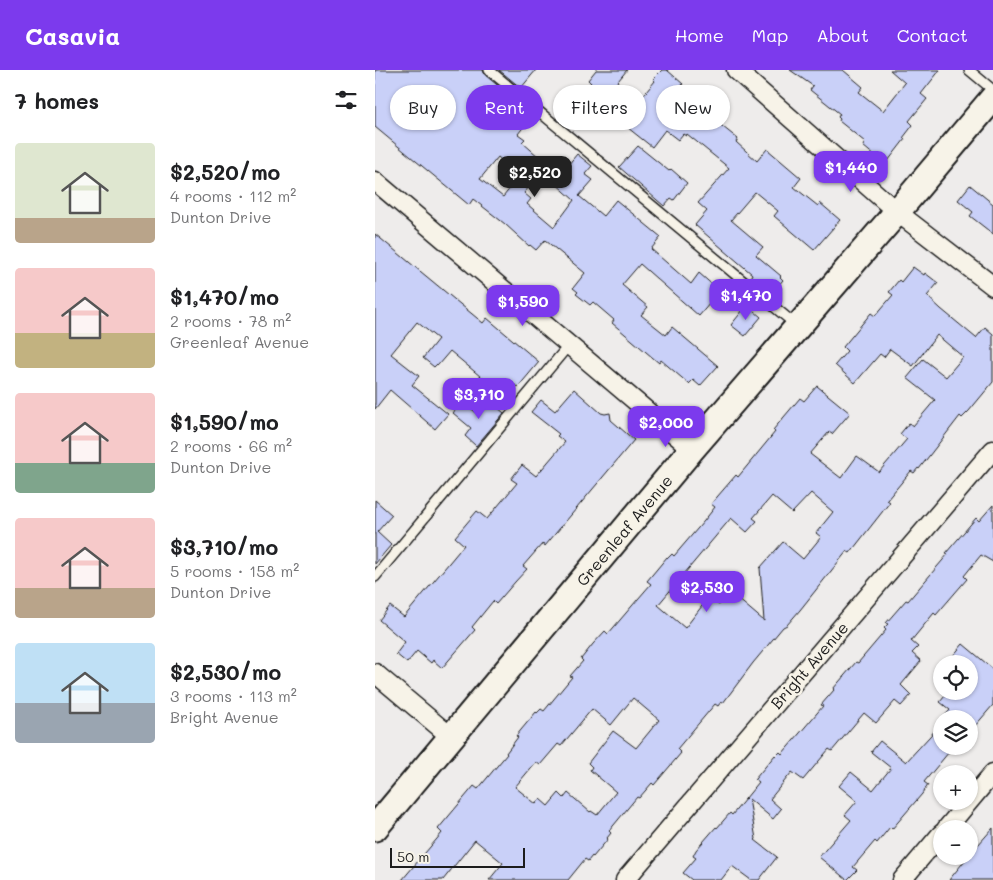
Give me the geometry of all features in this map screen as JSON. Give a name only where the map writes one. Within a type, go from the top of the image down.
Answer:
[{"type":"street","points":[[736,70],[897,212],[993,286]]},
{"type":"street","name":"Greenleaf Avenue","points":[[375,828],[692,449],[993,98]]},
{"type":"street","points":[[375,181],[692,449]]},
{"type":"street","name":"Bright Avenue","points":[[625,880],[993,450]]},
{"type":"street","points":[[375,673],[450,736]]},
{"type":"street","points":[[954,820],[993,773]]},
{"type":"street","points":[[902,880],[933,843]]},
{"type":"lane","points":[[489,70],[798,327]]},
{"type":"lane","points":[[969,70],[993,90]]},
{"type":"lane","points":[[375,577],[569,345]]},
{"type":"building","points":[[375,70],[483,70],[485,75],[497,85],[466,85],[466,130],[521,130],[518,134],[525,139],[522,142],[548,165],[524,193],[531,199],[527,204],[554,227],[574,200],[554,182],[577,154],[592,166],[585,174],[593,180],[579,196],[603,216],[616,200],[661,237],[651,249],[691,284],[699,273],[716,288],[712,293],[716,296],[699,316],[640,264],[622,285],[648,307],[641,315],[666,335],[672,327],[718,366],[700,386],[693,380],[689,384],[661,360],[659,363],[612,323],[614,320],[593,302],[590,305],[576,294],[578,292],[573,288],[585,273],[545,240],[536,250],[473,199],[469,205],[375,127]],"holes":[[[498,157],[520,176],[503,197],[480,179]]]},
{"type":"building","points":[[499,70],[536,70],[524,85],[517,85]]},
{"type":"building","points":[[596,70],[627,70],[615,85],[589,85],[591,83],[588,80]]},
{"type":"building","points":[[662,70],[667,70],[683,84],[656,85],[656,130],[665,130],[652,147],[631,130],[646,130],[646,92],[655,81],[653,79]]},
{"type":"building","points":[[790,70],[843,70],[863,87],[859,92],[883,111],[905,83],[890,70],[940,70],[921,94],[927,99],[909,121],[913,125],[903,138],[905,139],[888,161],[885,158],[882,162],[863,146],[865,142],[839,121],[838,117],[840,114],[810,90],[813,86]]},
{"type":"building","points":[[665,130],[727,130],[738,139],[736,142],[757,161],[767,149],[801,178],[794,187],[818,206],[820,203],[840,220],[814,250],[774,216],[778,211],[755,192],[731,220],[763,247],[756,255],[781,276],[783,280],[771,294],[751,276],[752,274],[695,225],[707,211],[698,203],[729,168],[687,134],[686,136],[683,134],[678,140]]},
{"type":"building","points":[[638,146],[669,171],[671,169],[687,183],[674,200],[671,198],[664,206],[619,167]]},
{"type":"building","points":[[970,185],[993,204],[993,234],[970,216],[973,212],[958,200]]},
{"type":"building","points":[[375,234],[483,323],[487,318],[539,362],[518,387],[515,385],[505,397],[450,351],[434,367],[423,358],[438,339],[417,322],[391,354],[419,376],[412,385],[448,414],[435,429],[390,390],[375,409]]},
{"type":"building","points":[[913,267],[924,275],[925,273],[938,283],[927,296],[941,309],[976,338],[985,327],[993,334],[993,382],[969,411],[962,418],[960,416],[919,469],[914,473],[911,471],[887,500],[890,502],[850,553],[847,551],[800,610],[753,663],[723,703],[721,702],[718,706],[715,704],[677,749],[681,753],[654,785],[652,783],[639,798],[637,797],[609,831],[611,833],[608,839],[593,857],[588,861],[585,859],[568,880],[489,880],[503,863],[475,840],[443,880],[402,880],[442,833],[438,829],[474,786],[478,789],[507,754],[518,737],[516,736],[536,712],[541,709],[544,711],[572,677],[570,676],[583,661],[581,659],[593,644],[605,631],[608,634],[651,584],[647,581],[667,557],[672,554],[674,556],[704,521],[715,507],[711,504],[736,475],[738,477],[800,398],[804,401],[817,386],[850,413],[832,434],[829,432],[810,454],[841,478],[857,456],[879,472],[907,439],[900,434],[909,423],[913,426],[935,400],[907,378],[923,359],[946,377],[963,357],[937,335],[913,366],[890,349],[884,357],[880,354],[855,383],[835,365],[847,351],[843,347],[871,313],[875,316],[893,295],[889,292],[899,280],[901,282]],"holes":[[[811,493],[833,512],[816,533],[821,537],[803,559],[783,542],[760,568],[764,621],[730,592],[719,605],[709,597],[685,628],[658,605],[731,518],[747,532],[757,521],[753,518],[772,496],[792,513]],[[633,698],[659,720],[636,748],[613,731],[588,763],[592,767],[590,770],[616,792],[597,815],[590,812],[568,793],[564,798],[559,793],[548,806],[540,799],[536,804],[515,787],[536,762],[540,765],[558,744],[561,746],[592,709],[611,725]]]},
{"type":"building","points":[[747,305],[761,317],[745,336],[731,325]]},
{"type":"building","points":[[574,389],[601,413],[610,413],[611,420],[634,440],[545,546],[543,543],[523,566],[527,569],[496,604],[493,601],[472,627],[475,630],[442,668],[433,660],[431,663],[417,651],[407,663],[396,654],[405,642],[379,620],[390,606],[404,617],[464,545],[455,537],[477,511],[487,519],[517,483],[511,479],[522,465],[536,476],[565,442],[557,436],[559,434],[531,412],[541,400],[555,411]]},
{"type":"building","points":[[489,400],[504,413],[476,446],[465,436],[471,428],[453,413],[462,401],[478,414]]},
{"type":"building","points":[[375,500],[392,515],[377,532],[391,545],[375,564]]},
{"type":"building","points":[[993,505],[993,562],[981,555],[964,576],[967,579],[936,615],[934,613],[911,641],[918,647],[912,653],[921,661],[901,685],[911,695],[901,706],[895,701],[876,723],[864,713],[832,751],[829,749],[803,780],[792,772],[770,799],[781,809],[773,819],[749,799],[755,840],[777,857],[759,880],[751,880],[732,866],[721,880],[692,880],[683,873],[696,858],[693,856],[696,850],[730,813],[732,815],[759,782],[755,779],[775,755],[780,752],[782,754],[823,706],[821,705],[833,689],[886,630],[884,628],[888,624],[886,623],[906,600],[908,601],[976,518],[979,521]]},
{"type":"building","points":[[963,644],[976,655],[954,655]]},
{"type":"building","points":[[978,656],[993,669],[993,705],[978,722],[978,710],[950,710],[940,702],[942,700],[978,700]]},
{"type":"building","points":[[933,733],[933,755],[946,755],[938,765],[933,765],[933,771],[924,782],[928,785],[922,794],[892,829],[890,827],[877,843],[875,841],[853,867],[857,870],[847,880],[819,857],[851,820],[845,815],[857,801],[839,786],[851,772],[873,790],[891,768],[871,752],[880,741],[906,762]]},
{"type":"building","points":[[993,828],[993,880],[949,880],[961,865],[978,865],[978,845]]}]
